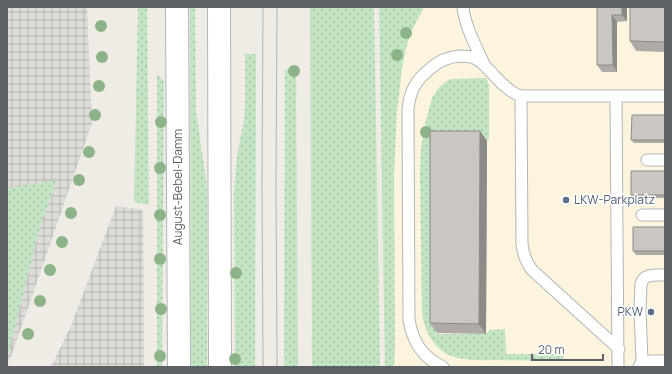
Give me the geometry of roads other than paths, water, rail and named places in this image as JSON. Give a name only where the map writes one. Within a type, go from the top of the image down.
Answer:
[{"type":"main road","name":"August-Bebel-Damm","points":[[177,7],[178,367]]},
{"type":"main road","points":[[219,7],[220,367]]},
{"type":"lane","points":[[463,7],[468,28],[485,65]]},
{"type":"lane","points":[[443,367],[430,360],[419,347],[409,320],[409,103],[412,90],[416,83],[435,64],[454,56],[470,57],[478,60],[485,65],[505,86],[521,96],[665,96]]},
{"type":"lane","points":[[521,96],[522,244],[524,256],[532,270],[619,349]]},
{"type":"lane","points":[[616,96],[618,367]]},
{"type":"lane","points":[[647,160],[665,160]]},
{"type":"lane","points":[[642,215],[665,214]]},
{"type":"lane","points":[[665,275],[648,276],[642,280],[640,309],[641,364],[665,361]]},
{"type":"tram line","points":[[263,7],[263,367]]},
{"type":"tram line","points":[[277,7],[277,367]]},
{"type":"place","name":"LKW-Parkplatz","points":[[566,200]]},
{"type":"place","name":"PKW","points":[[651,312]]}]
